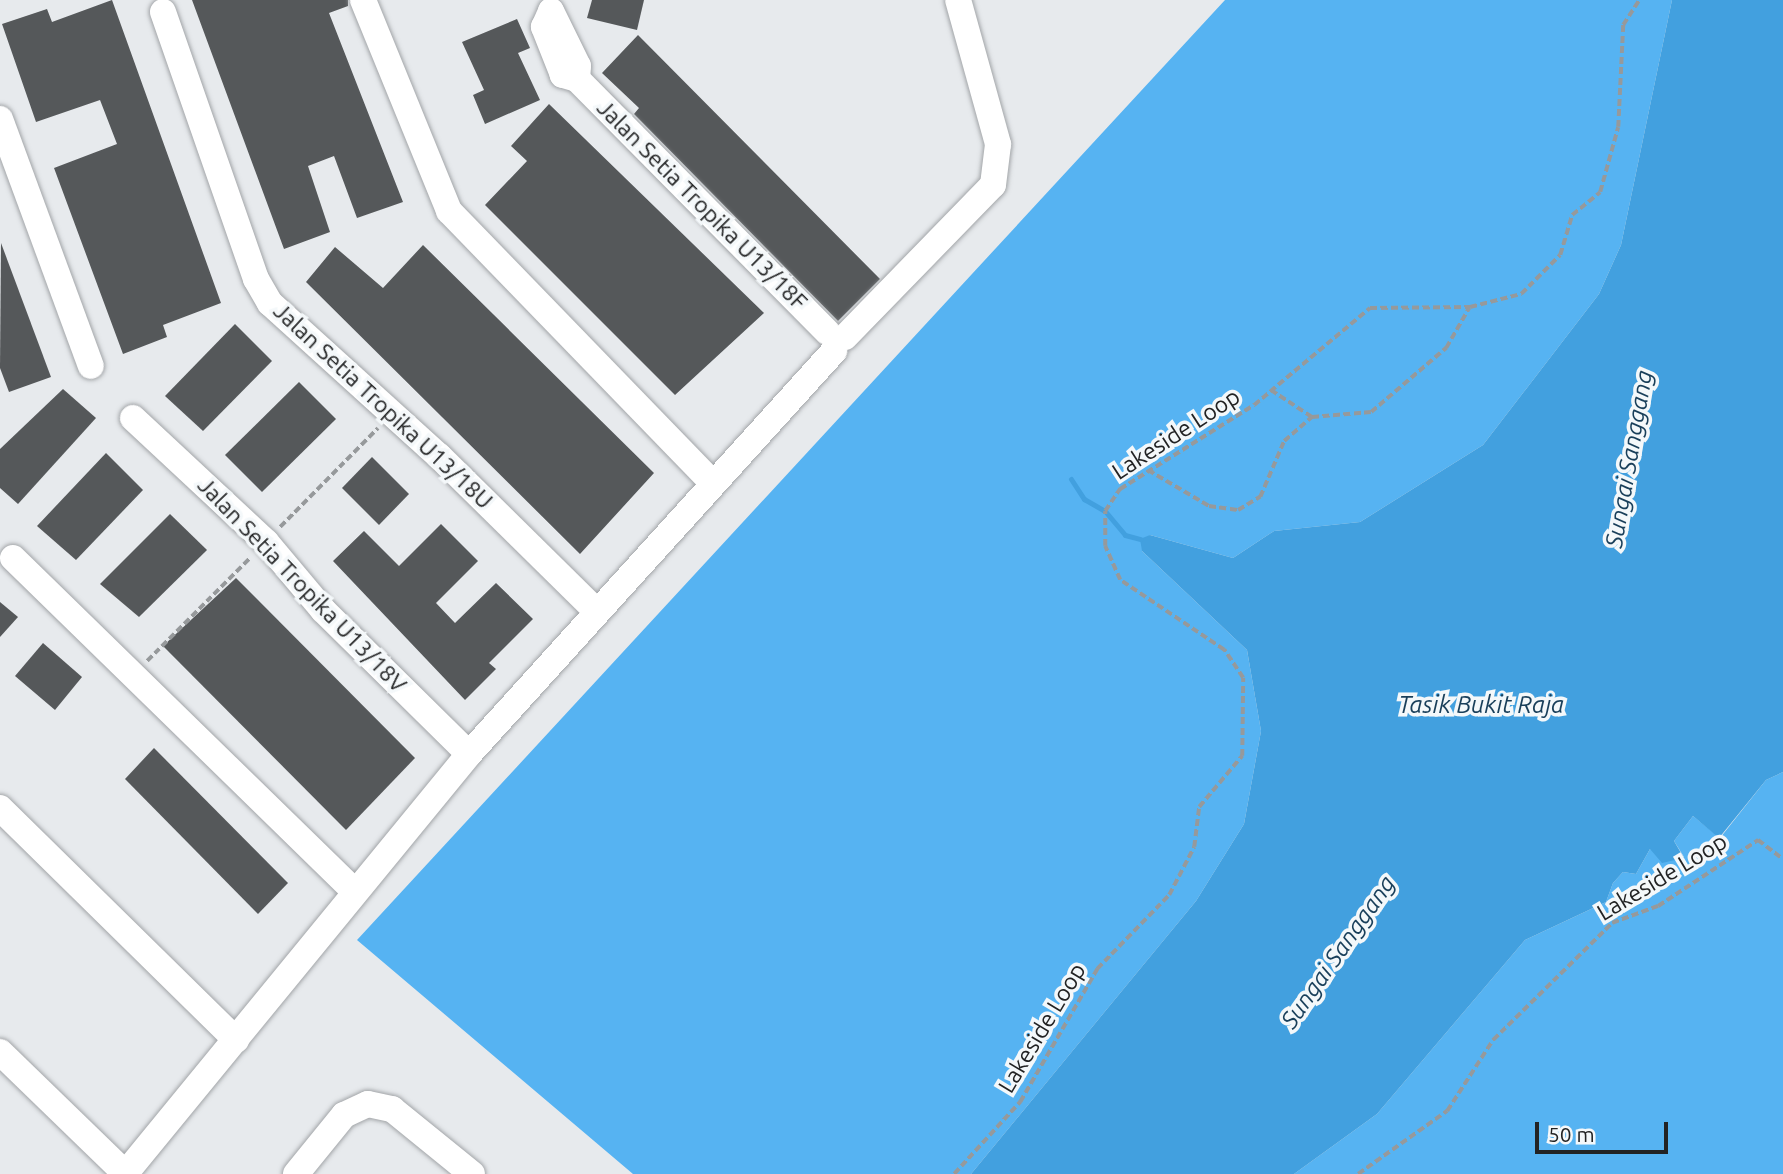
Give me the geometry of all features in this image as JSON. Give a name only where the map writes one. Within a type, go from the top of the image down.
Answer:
[{"type":"street","points":[[363,0],[449,211],[712,482]]},
{"type":"street","name":"Jalan Setia Tropika U13/18F","points":[[552,5],[578,66],[576,79],[835,340]]},
{"type":"street","points":[[0,1052],[126,1174],[469,754],[835,340],[993,186],[999,144],[963,5]]},
{"type":"street","name":"Jalan Setia Tropika U13/18U","points":[[163,12],[256,279],[270,303],[392,413],[596,611]]},
{"type":"street","points":[[0,119],[9,172],[91,366]]},
{"type":"street","name":"Jalan Setia Tropika U13/18V","points":[[133,418],[266,542],[323,610],[469,754]]},
{"type":"street","points":[[13,558],[135,673],[355,892]]},
{"type":"street","points":[[0,808],[236,1040]]},
{"type":"street","points":[[296,1174],[344,1115],[368,1104],[393,1109],[472,1174]]},
{"type":"path","name":"Lakeside Loop","points":[[954,1174],[1020,1102],[1097,970],[1169,895],[1194,847],[1199,807],[1242,756],[1243,678],[1224,650],[1120,580],[1105,546],[1105,511],[1119,489],[1227,425],[1370,308],[1470,307],[1521,294],[1560,256],[1572,215],[1600,192],[1618,127],[1623,25],[1639,0]]},
{"type":"path","points":[[1147,470],[1209,506],[1238,510],[1260,497],[1284,441],[1312,417],[1371,412],[1446,348],[1470,307]]},
{"type":"path","points":[[1271,390],[1312,417]]},
{"type":"path","points":[[135,673],[392,413]]},
{"type":"path","name":"Lakeside Loop","points":[[1358,1174],[1447,1111],[1493,1040],[1612,923],[1658,906],[1758,840],[1783,859]]},
{"type":"shaded area","points":[[1225,0],[1672,0],[1621,245],[1599,294],[1483,445],[1360,522],[1274,531],[1233,558],[1150,535],[1142,551],[1247,650],[1261,731],[1244,824],[1196,901],[971,1174],[633,1174],[357,940]]},
{"type":"shaded area","points":[[1783,772],[1783,1174],[1294,1174],[1377,1114],[1525,940],[1606,902],[1613,883],[1623,872],[1636,874],[1650,849],[1684,857],[1674,841],[1693,816],[1720,838],[1766,780]]},
{"type":"water","name":"Tasik Bukit Raja","points":[[1672,0],[1783,0],[1783,772],[1766,780],[1719,838],[1693,816],[1674,841],[1684,858],[1662,863],[1650,849],[1636,874],[1623,872],[1613,883],[1606,902],[1525,940],[1377,1114],[1294,1174],[971,1174],[1196,901],[1244,824],[1261,731],[1247,650],[1142,551],[1140,539],[1150,535],[1233,558],[1274,531],[1360,522],[1483,445],[1599,294],[1621,245]]},
{"type":"building","points":[[112,0],[221,303],[163,325],[167,337],[123,354],[54,168],[117,144],[100,100],[36,122],[2,24],[47,9],[52,22]]},
{"type":"building","points":[[192,0],[348,0],[348,6],[329,13],[403,202],[357,218],[334,156],[308,166],[330,232],[284,249]]},
{"type":"building","points":[[592,0],[644,0],[637,30],[587,18]]},
{"type":"building","points":[[517,19],[530,48],[518,53],[540,100],[485,124],[473,95],[484,90],[462,42]]},
{"type":"building","points":[[638,35],[880,279],[838,321],[634,114],[639,108],[602,73]]},
{"type":"building","points":[[549,104],[764,313],[675,395],[485,205],[527,161],[511,146]]},
{"type":"building","points":[[1,243],[51,377],[9,392],[0,368]]},
{"type":"building","points":[[423,245],[654,473],[580,554],[306,282],[335,247],[383,288]]},
{"type":"building","points":[[235,324],[272,361],[203,431],[165,396]]},
{"type":"building","points":[[299,382],[336,419],[262,492],[225,455]]},
{"type":"building","points":[[63,389],[96,418],[18,504],[0,488],[0,449]]},
{"type":"building","points":[[106,453],[143,490],[76,560],[37,526]]},
{"type":"building","points":[[372,457],[409,494],[379,525],[342,488]]},
{"type":"building","points":[[170,514],[207,550],[139,617],[100,584]]},
{"type":"building","points":[[441,524],[478,561],[436,603],[455,623],[496,583],[533,619],[489,663],[496,669],[465,700],[333,561],[364,531],[399,566]]},
{"type":"building","points":[[236,578],[415,758],[346,830],[163,646]]},
{"type":"building","points":[[0,602],[18,617],[0,637]]},
{"type":"building","points":[[43,643],[82,677],[55,710],[15,676]]},
{"type":"building","points":[[154,748],[288,883],[258,914],[125,779]]},
{"type":"waterway","points":[[1071,479],[1084,499],[1105,511],[1125,535],[1140,539]]},
{"type":"water label","name":"Sungai Sanggang","points":[[1629,459]]},
{"type":"water label","name":"Sungai Sanggang","points":[[1338,952]]}]
